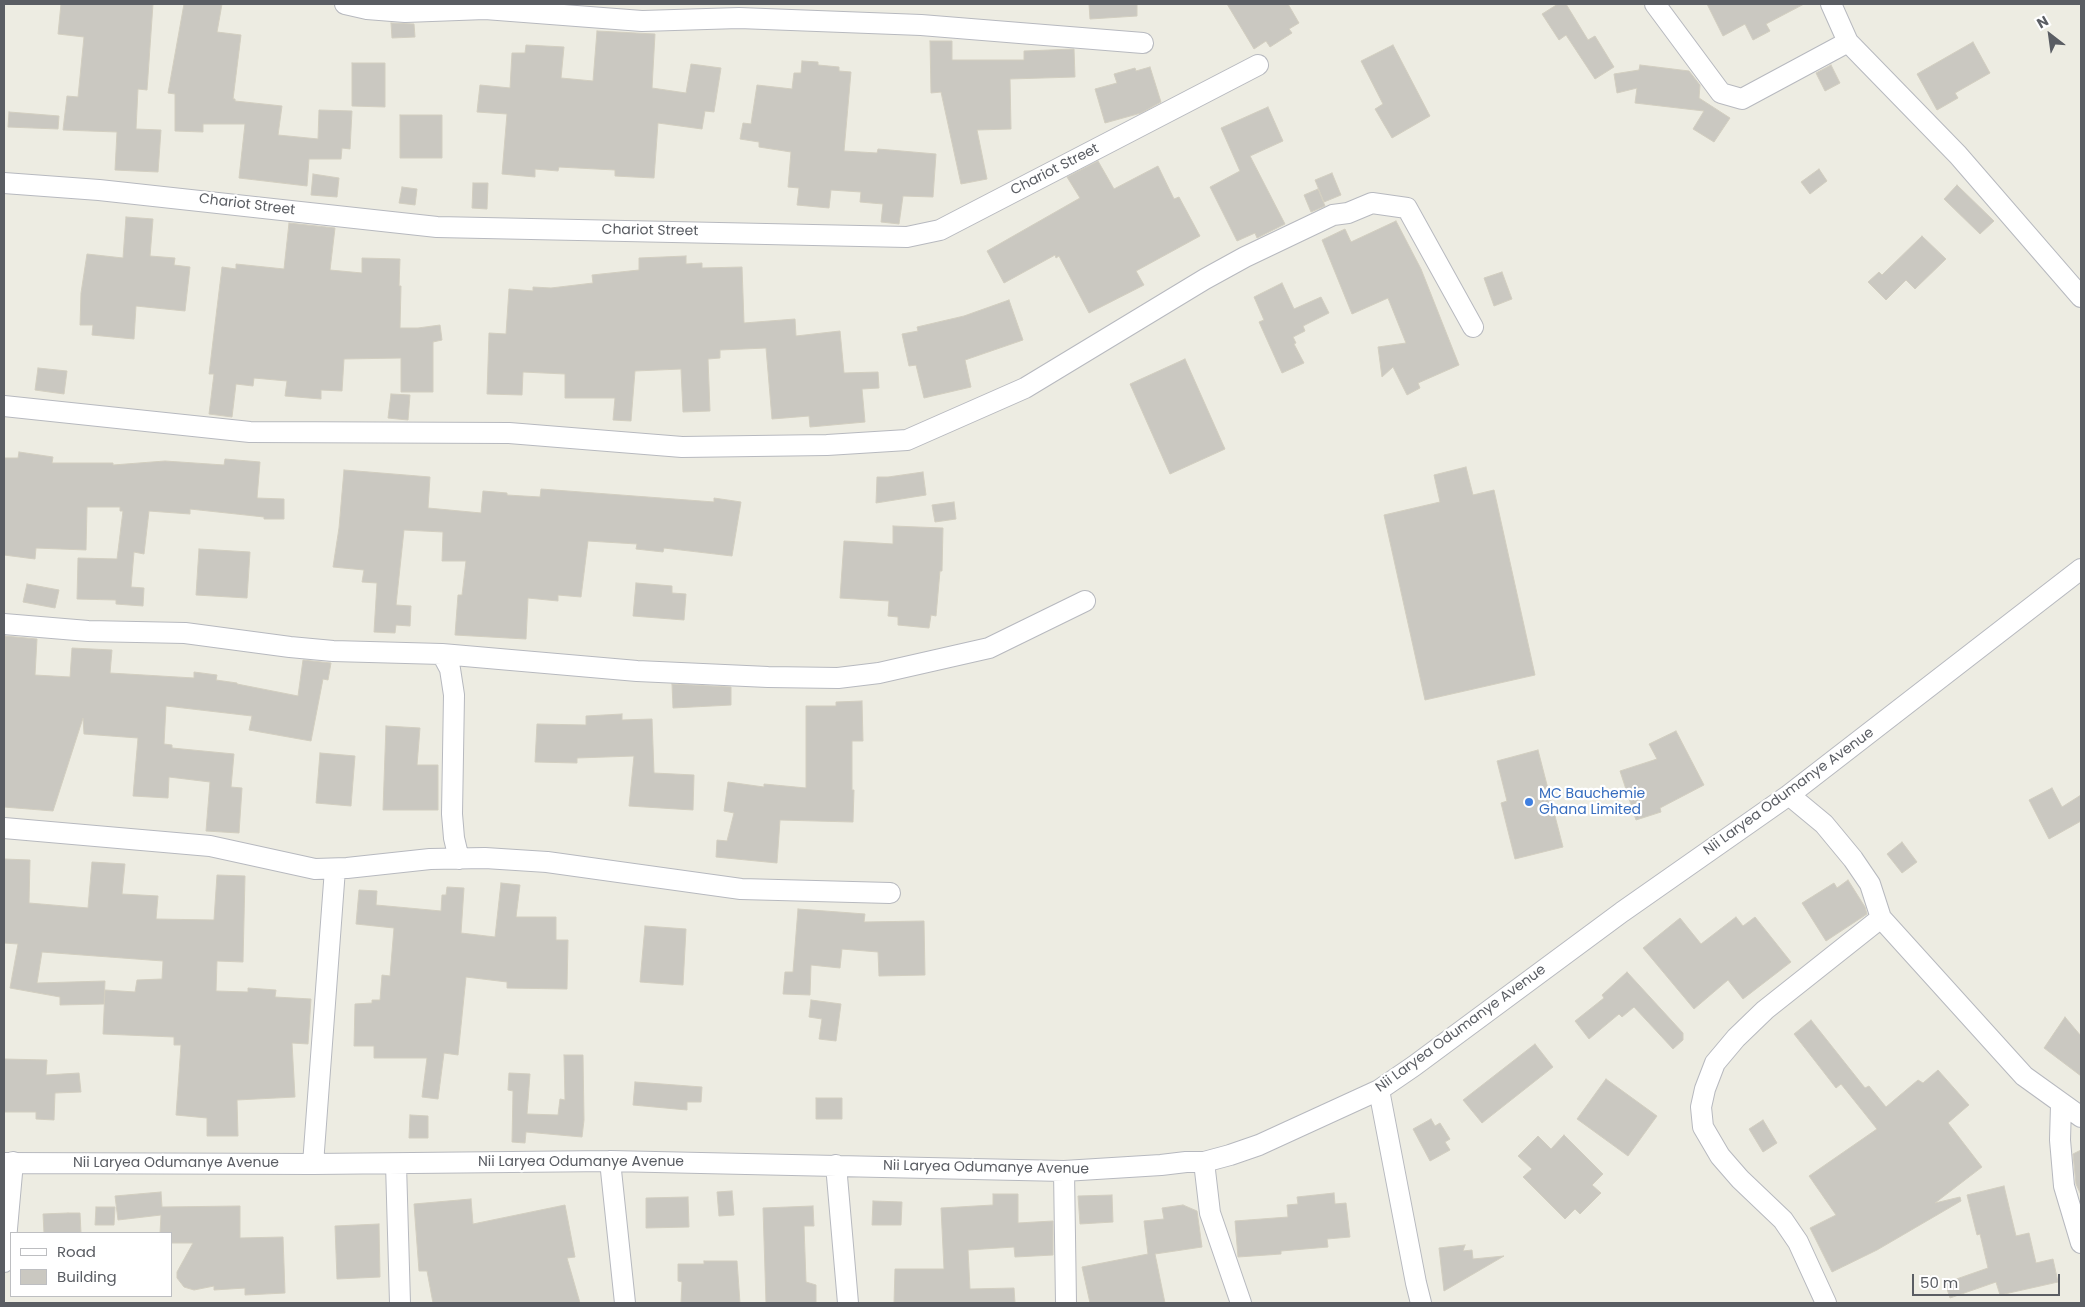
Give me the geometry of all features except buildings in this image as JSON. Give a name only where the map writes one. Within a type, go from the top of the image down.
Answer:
[{"type":"street","points":[[345,4],[367,9],[485,9],[642,21],[739,18],[921,25],[1143,43]]},
{"type":"street","points":[[1655,4],[1721,93],[1742,98],[1848,42]]},
{"type":"street","points":[[1831,4],[1848,42],[1958,155],[2081,297]]},
{"type":"street","name":"Chariot Street","points":[[4,184],[138,194],[437,226],[907,238],[940,230],[1258,65]]},
{"type":"street","points":[[4,406],[250,432],[509,433],[682,447],[827,445],[907,440],[1025,388],[1205,278],[1245,257],[1333,215],[1348,213],[1372,203],[1407,208],[1472,327]]},
{"type":"street","name":"Nii Laryea Odumanye Avenue","points":[[9,1163],[396,1164],[610,1161],[1064,1171],[1204,1162],[1259,1145],[1379,1090],[1622,912],[1788,795],[2081,569]]},
{"type":"street","points":[[4,624],[88,631],[185,633],[333,651],[442,654],[637,671],[838,678],[879,673],[988,648],[1085,600]]},
{"type":"street","points":[[442,654],[450,669],[454,695],[452,814],[454,838],[459,859]]},
{"type":"street","points":[[1788,795],[1824,824],[1870,884],[1881,918],[2024,1076],[2081,1117]]},
{"type":"street","points":[[4,828],[210,846],[315,869],[335,869],[430,859],[547,862],[741,889],[890,893]]},
{"type":"street","points":[[313,1164],[335,869]]},
{"type":"street","points":[[1826,1303],[1798,1242],[1783,1220],[1740,1179],[1720,1156],[1703,1128],[1702,1108],[1705,1089],[1715,1063],[1736,1038],[1765,1010],[1881,918]]},
{"type":"street","points":[[1379,1090],[1421,1303]]},
{"type":"street","points":[[2062,1105],[2060,1140],[2064,1186],[2081,1243]]},
{"type":"street","points":[[610,1161],[625,1303]]},
{"type":"street","points":[[1204,1162],[1210,1213],[1242,1303]]},
{"type":"street","points":[[4,1262],[9,1163]]},
{"type":"street","points":[[396,1164],[400,1303]]},
{"type":"street","points":[[836,1166],[848,1303]]},
{"type":"street","points":[[1064,1171],[1066,1303]]},
{"type":"place","name":"MC Bauchemie Ghana Limited","points":[[1529,802]]}]
